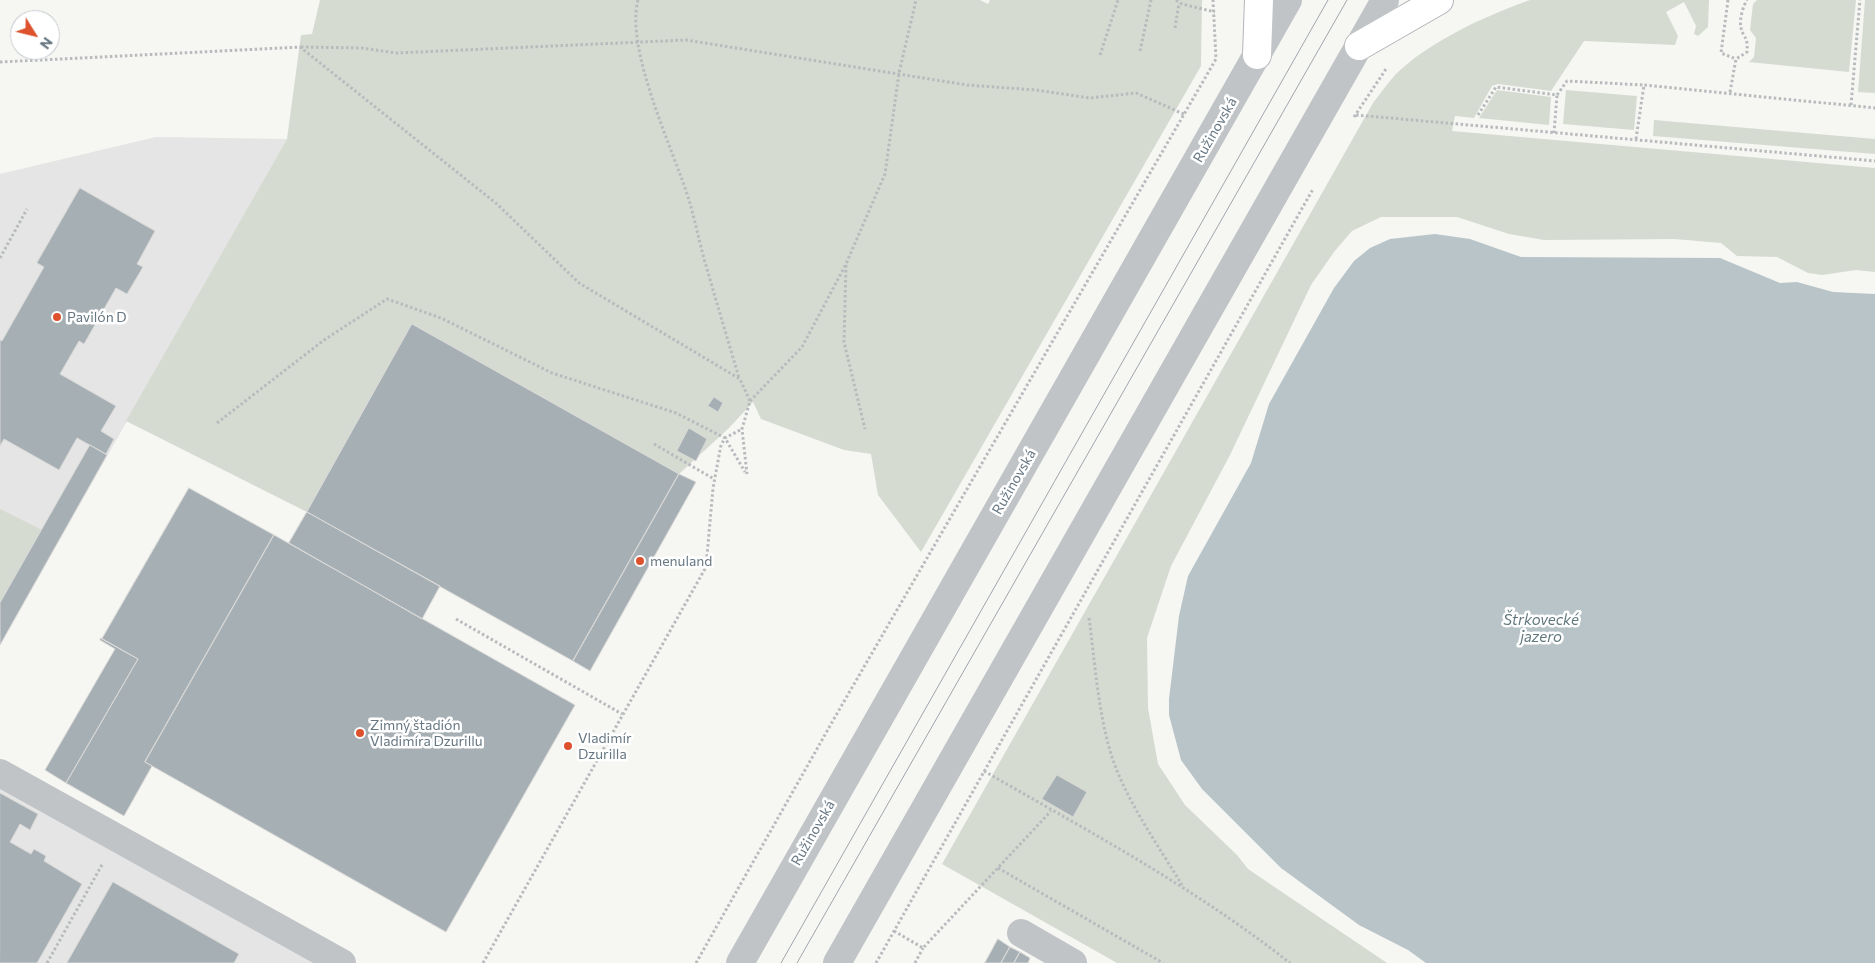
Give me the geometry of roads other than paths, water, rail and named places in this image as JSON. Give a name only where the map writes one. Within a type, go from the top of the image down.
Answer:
[{"type":"main road","points":[[1257,55],[1260,0]]},
{"type":"main road","points":[[1359,46],[1440,0]]},
{"type":"street","name":"Ružinovská","points":[[740,963],[1288,0]]},
{"type":"street","points":[[837,963],[1385,0]]},
{"type":"street","points":[[0,773],[342,963]]},
{"type":"street","points":[[1021,933],[1073,963]]},
{"type":"water","name":"Štrkovecké jazero","points":[[1435,234],[1470,239],[1521,257],[1720,258],[1780,283],[1797,282],[1833,292],[1875,294],[1875,963],[1426,963],[1408,950],[1359,925],[1281,868],[1202,789],[1181,760],[1169,715],[1169,699],[1179,616],[1188,576],[1251,463],[1269,404],[1334,288],[1354,261],[1370,248],[1390,239]]},
{"type":"tram line","points":[[781,963],[1328,0]]},
{"type":"tram line","points":[[797,963],[1347,0]]},
{"type":"place","name":"Pavilón D","points":[[57,317]]},
{"type":"place","name":"menuland","points":[[640,561]]},
{"type":"place","name":"Zimný štadión Vladimíra Dzurillu","points":[[360,733]]},
{"type":"place","name":"Vladimír Dzurilla","points":[[568,746]]}]
